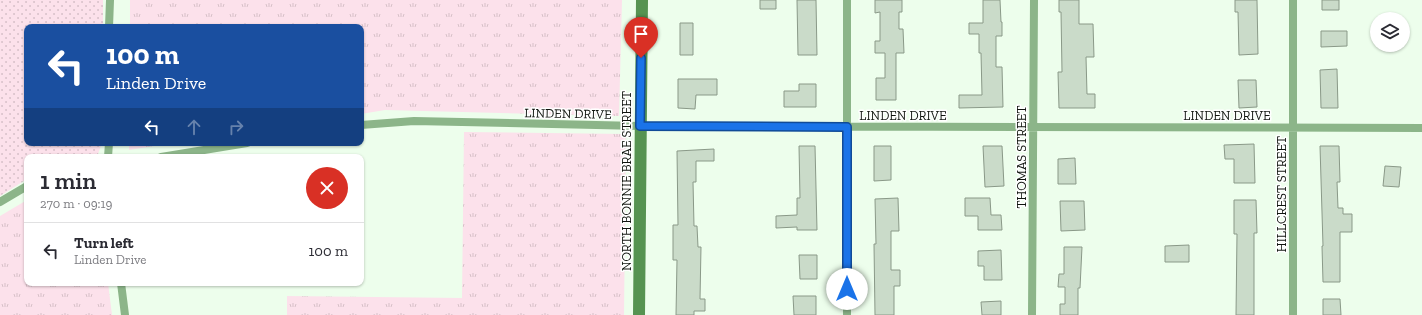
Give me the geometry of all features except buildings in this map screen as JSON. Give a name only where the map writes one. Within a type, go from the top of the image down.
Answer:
[{"type":"main road","name":"NORTH BONNIE BRAE STREET","points":[[639,315],[642,0]]},
{"type":"street","points":[[110,0],[110,24]]},
{"type":"street","points":[[847,315],[848,0]]},
{"type":"street","name":"THOMAS STREET","points":[[1032,315],[1034,0]]},
{"type":"street","name":"HILLCREST STREET","points":[[1293,0],[1293,315]]},
{"type":"street","name":"LINDEN DRIVE","points":[[364,125],[414,121],[640,126],[1422,128]]},
{"type":"street","points":[[179,154],[229,146]]},
{"type":"street","points":[[0,202],[24,188]]},
{"type":"street","points":[[121,286],[125,315]]},
{"type":"green space","points":[[0,0],[103,0],[103,24],[24,24],[24,146],[101,146],[98,154],[24,154],[24,181],[0,196]]},
{"type":"green space","points":[[130,0],[622,0],[619,116],[385,110],[364,114],[364,24],[130,24]]},
{"type":"green space","points":[[464,132],[626,134],[624,315],[287,315],[287,296],[462,298]]},
{"type":"green space","points":[[129,146],[154,146],[129,150]]},
{"type":"green space","points":[[24,202],[24,286],[108,286],[112,315],[0,315],[0,216]]},
{"type":"route","points":[[641,58],[640,126],[847,127],[847,289]]}]
